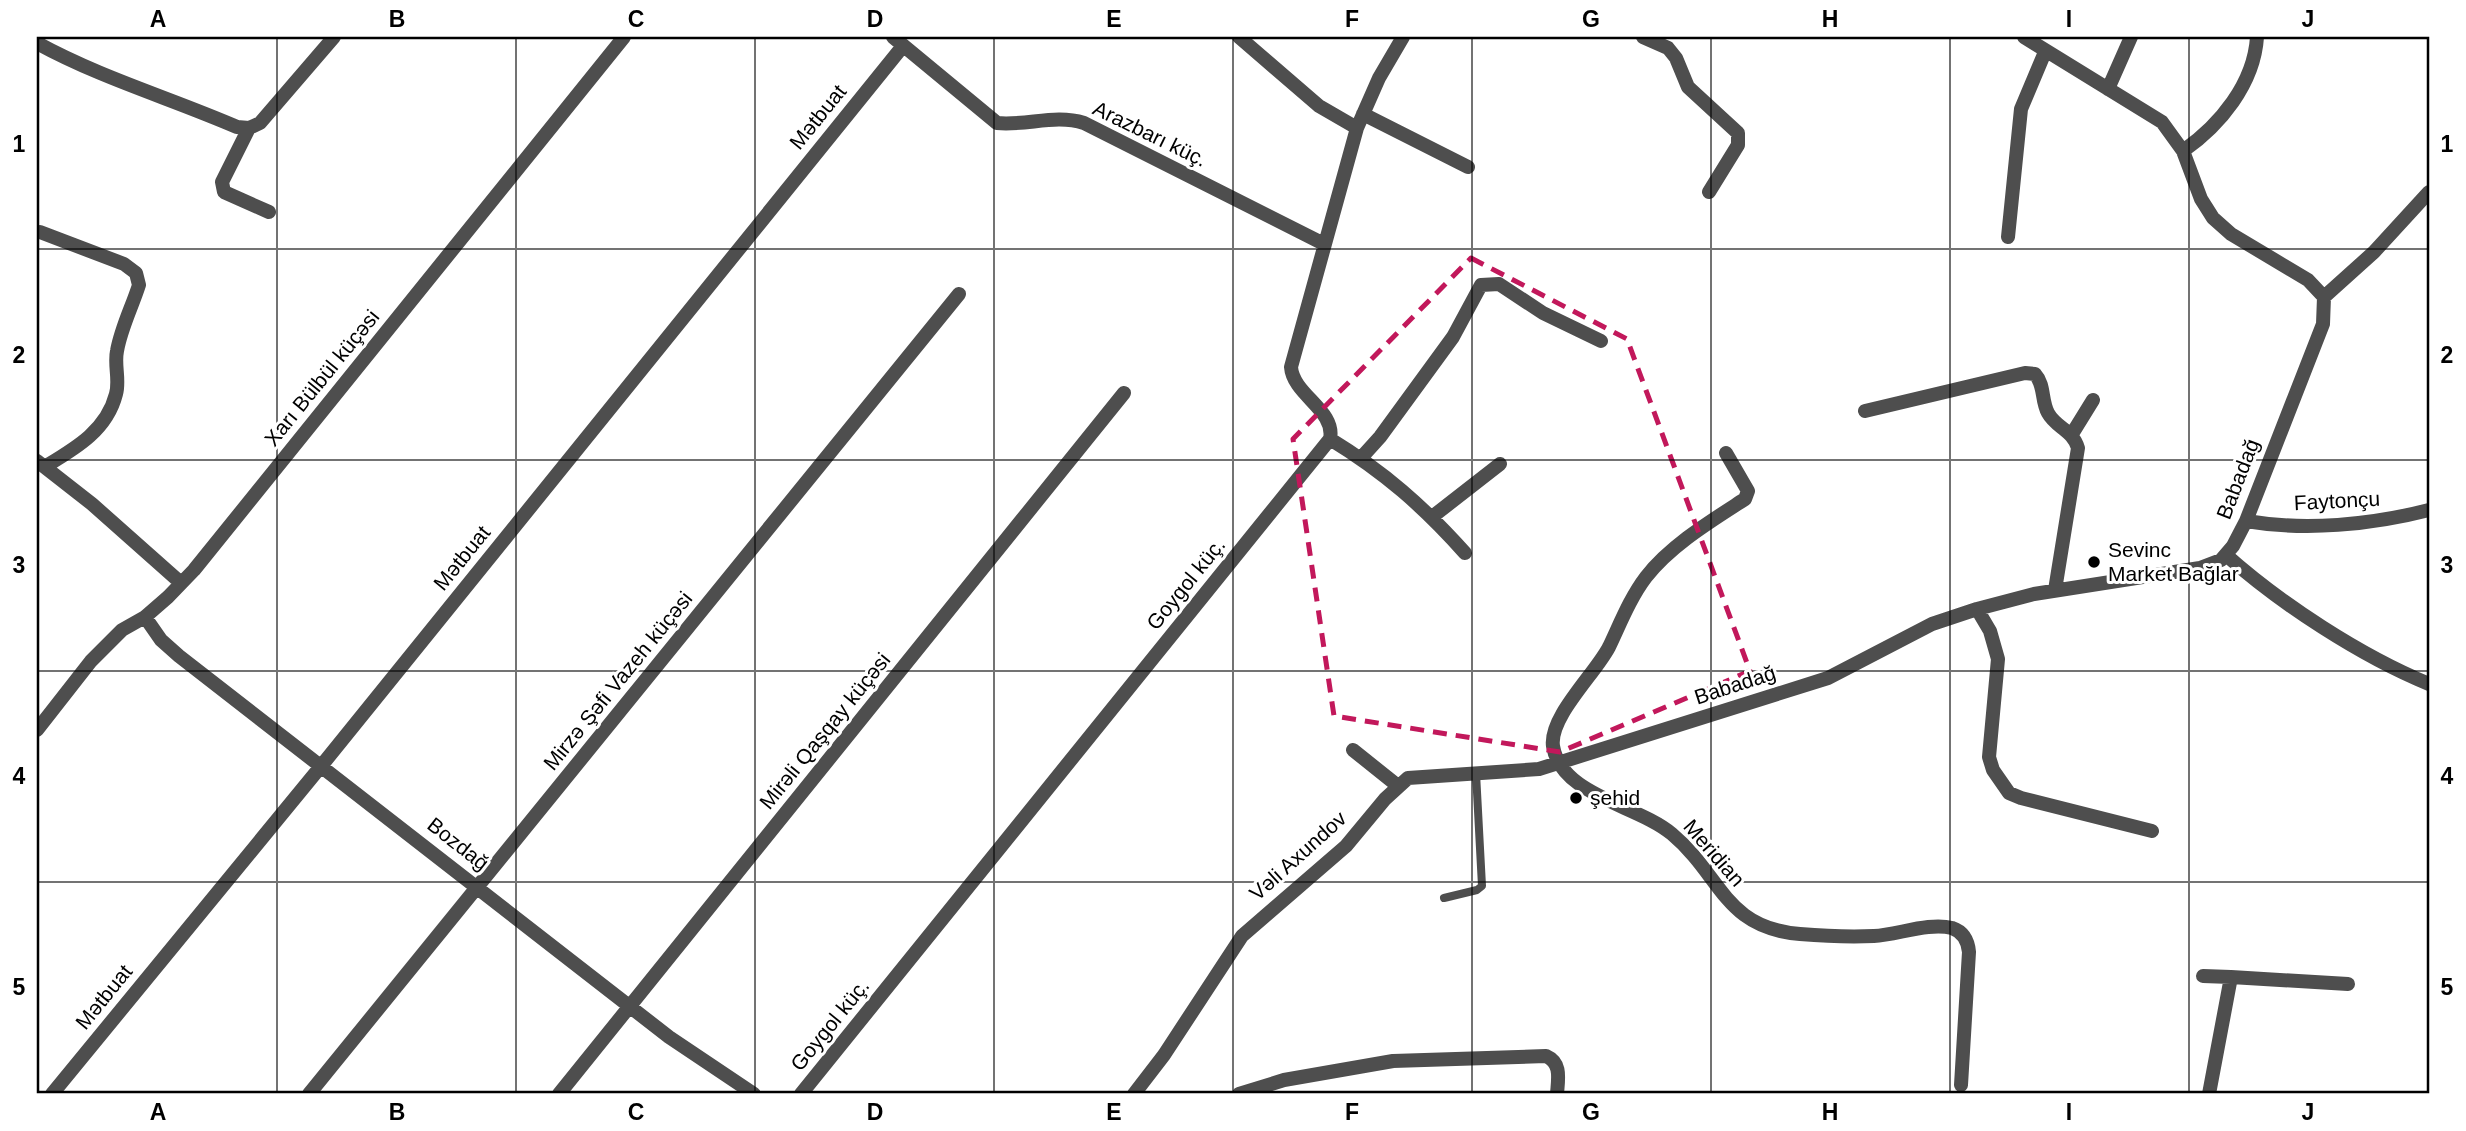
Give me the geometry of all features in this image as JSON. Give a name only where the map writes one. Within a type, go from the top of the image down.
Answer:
[{"type":"street","points":[[37,43],[100,76],[167,97],[237,127],[249,128],[260,122],[334,37]]},
{"type":"street","name":"Xarı Bülbül küçəsi","points":[[37,730],[91,661],[122,630],[145,617],[181,583],[624,37]]},
{"type":"street","points":[[1239,37],[1319,106],[1468,167]]},
{"type":"street","points":[[1403,37],[1360,121],[1291,367],[1296,382],[1329,423],[1330,439],[1387,475],[1432,517],[1465,553]]},
{"type":"street","points":[[1643,37],[1668,48],[1676,58],[1688,87],[1738,133],[1738,145],[1709,192]]},
{"type":"street","points":[[2024,37],[2162,122],[2183,152],[2201,199],[2213,218],[2231,234],[2308,280],[2324,297],[2374,252],[2429,192]]},
{"type":"street","points":[[2108,89],[2131,37]]},
{"type":"street","points":[[2183,152],[2208,134],[2242,87],[2256,52],[2257,37]]},
{"type":"street","name":"Arazbarı küç.","points":[[898,41],[998,123],[1011,125],[1059,118],[1084,123],[1324,243]]},
{"type":"street","name":"Mətbuat","points":[[52,1094],[322,765],[898,41]]},
{"type":"street","points":[[2008,237],[2021,109],[2045,52]]},
{"type":"street","points":[[249,128],[222,182],[224,192],[269,212]]},
{"type":"street","points":[[40,232],[124,264],[136,273],[139,285],[116,354],[116,394],[109,411],[98,429],[77,447],[41,463],[181,583]]},
{"type":"street","points":[[1361,458],[1381,437],[1453,337],[1481,285],[1499,284],[1543,313],[1601,341]]},
{"type":"street","name":"Mirzə Şəfi Vazeh küçəsi","points":[[309,1094],[959,294]]},
{"type":"street","name":"Babadağ","points":[[1559,763],[1828,678],[1932,624],[1977,609],[2055,590],[2200,568],[2226,555],[2246,521],[2323,324],[2324,297]]},
{"type":"street","points":[[1865,411],[2031,373],[2039,378],[2048,414],[2072,434],[2078,448],[2055,590]]},
{"type":"street","name":"Mirəli Qaşqay küçəsi","points":[[559,1094],[1124,393]]},
{"type":"street","points":[[2072,434],[2093,400]]},
{"type":"street","name":"Goygol küç.","points":[[801,1094],[1330,439]]},
{"type":"street","points":[[1353,750],[1398,786],[1416,776],[1523,772],[1559,763],[1552,738],[1556,724],[1603,658],[1645,579],[1662,558],[1745,499],[1748,491],[1726,453]]},
{"type":"street","points":[[1432,517],[1500,464]]},
{"type":"street","name":"Faytonçu","points":[[2246,521],[2277,526],[2375,522],[2429,510]]},
{"type":"street","points":[[2226,555],[2296,609],[2393,667],[2429,684]]},
{"type":"street","points":[[1977,609],[1990,631],[1998,659],[1989,757],[1993,770],[2010,793],[2152,831]]},
{"type":"street","name":"Bozdağ","points":[[145,617],[161,640],[179,656],[478,886],[630,1007],[754,1094]]},
{"type":"street","name":"Meridian","points":[[1559,763],[1573,781],[1671,833],[1697,859],[1738,913],[1751,922],[1797,934],[1872,936],[1940,928],[1959,932],[1968,941],[1969,952],[1961,1085]]},
{"type":"street","name":"Vəli Axundov","points":[[1134,1094],[1164,1055],[1242,936],[1346,846],[1398,786]]},
{"type":"street","points":[[2203,976],[2348,984]]},
{"type":"street","points":[[2209,1094],[2231,977]]},
{"type":"street","points":[[1239,1094],[1284,1080],[1393,1061],[1546,1056],[1554,1059],[1558,1066],[1557,1094]]},
{"type":"lane","points":[[1444,898],[1477,890],[1482,886],[1476,773]]},
{"type":"highlighted area","points":[[1471,258],[1627,339],[1750,671],[1560,752],[1334,716],[1293,439]]},
{"type":"place","name":"Sevinc Market Bağlar","points":[[2094,562]]},
{"type":"place","name":"şehid","points":[[1576,798]]}]
